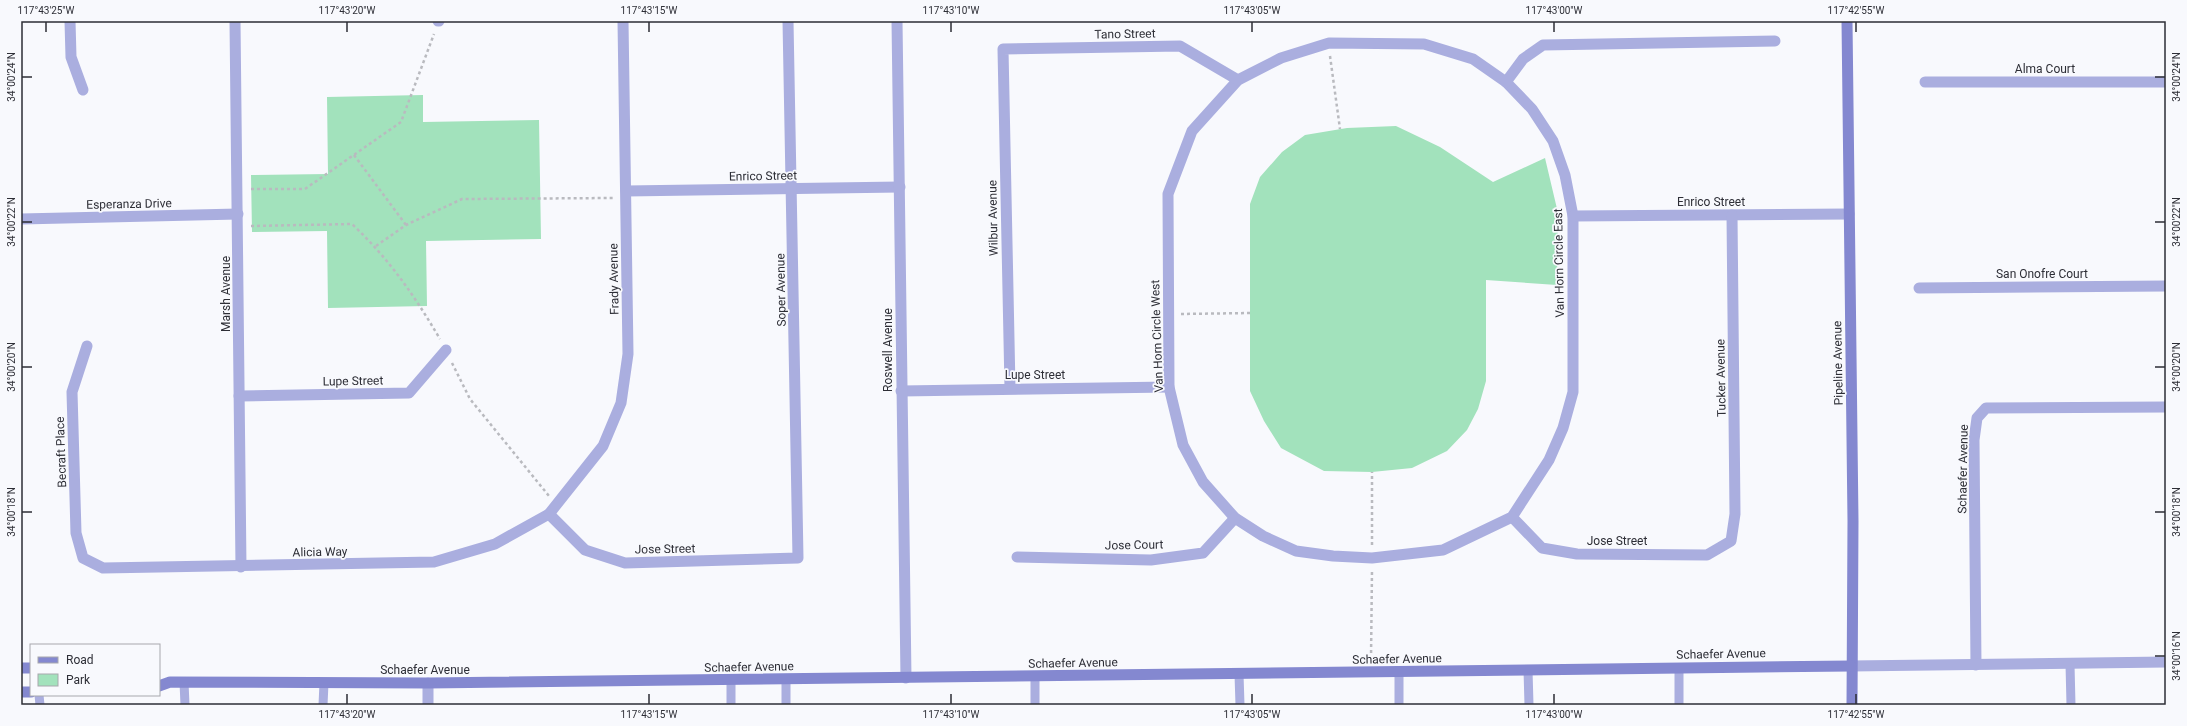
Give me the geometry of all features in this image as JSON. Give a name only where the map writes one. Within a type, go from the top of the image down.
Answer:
[{"type":"main road","name":"Pipeline Avenue","points":[[1847,21],[1853,522],[1851,666],[1852,705]]},
{"type":"main road","name":"Schaefer Avenue","points":[[160,686],[170,682],[428,683],[786,680],[1851,666]]},
{"type":"main road","name":"Schaefer Avenue","points":[[160,677],[170,682]]},
{"type":"street","points":[[70,21],[71,57],[83,90]]},
{"type":"street","name":"Marsh Avenue","points":[[235,21],[241,567]]},
{"type":"street","name":"Frady Avenue","points":[[549,514],[603,446],[621,403],[628,354],[623,21]]},
{"type":"street","name":"Soper Avenue","points":[[788,21],[798,558]]},
{"type":"street","name":"Roswell Avenue","points":[[897,21],[906,678]]},
{"type":"street","points":[[1506,82],[1523,59],[1543,45],[1775,41]]},
{"type":"street","name":"Van Horn Circle East","points":[[1238,80],[1281,58],[1329,43],[1424,44],[1473,59],[1506,82],[1532,109],[1553,141],[1565,175],[1573,216],[1572,392],[1563,428],[1549,460],[1512,517]]},
{"type":"street","name":"Tano Street","points":[[1003,49],[1180,46],[1238,80]]},
{"type":"street","name":"Wilbur Avenue","points":[[1003,49],[1010,388]]},
{"type":"street","name":"Van Horn Circle West","points":[[1238,80],[1192,131],[1168,194],[1169,387],[1183,445],[1203,482],[1235,518],[1263,536],[1296,551],[1372,558],[1443,550],[1512,517]]},
{"type":"street","name":"Alma Court","points":[[1925,82],[2166,82]]},
{"type":"street","name":"Enrico Street","points":[[626,195],[900,187]]},
{"type":"street","name":"Esperanza Drive","points":[[21,219],[238,214]]},
{"type":"street","name":"Enrico Street","points":[[1573,216],[1849,214]]},
{"type":"street","name":"Tucker Avenue","points":[[1731,541],[1735,514],[1732,215]]},
{"type":"street","name":"San Onofre Court","points":[[1918,288],[2166,286]]},
{"type":"street","name":"Becraft Place","points":[[83,558],[76,533],[72,392],[87,346]]},
{"type":"street","name":"Lupe Street","points":[[239,396],[409,393],[446,350]]},
{"type":"street","name":"Lupe Street","points":[[901,390],[1169,387]]},
{"type":"street","name":"Schaefer Avenue","points":[[1976,665],[1974,440],[1976,418],[1986,408],[2166,407]]},
{"type":"street","name":"Jose Street","points":[[549,514],[585,550],[625,563],[798,558]]},
{"type":"street","name":"Alicia Way","points":[[83,558],[104,568],[241,567],[434,562],[495,544],[549,514]]},
{"type":"street","name":"Jose Street","points":[[1512,517],[1542,548],[1577,554],[1707,555],[1731,541]]},
{"type":"street","name":"Jose Court","points":[[1017,557],[1151,560],[1204,553],[1235,518]]},
{"type":"street","name":"Schaefer Avenue","points":[[1851,666],[2166,662]]},
{"type":"street","points":[[428,683],[428,705]]},
{"type":"lane","points":[[2070,664],[2071,705]]},
{"type":"lane","points":[[1679,668],[1679,705]]},
{"type":"lane","points":[[1528,670],[1529,705]]},
{"type":"lane","points":[[1398,671],[1399,705]]},
{"type":"lane","points":[[1239,674],[1240,705]]},
{"type":"lane","points":[[1035,677],[1035,705]]},
{"type":"lane","points":[[731,680],[731,705]]},
{"type":"lane","points":[[786,680],[786,705]]},
{"type":"lane","points":[[184,682],[185,705]]},
{"type":"lane","points":[[323,705],[324,683]]},
{"type":"path","points":[[251,189],[305,189],[401,122],[439,21]]},
{"type":"path","points":[[1329,43],[1340,129]]},
{"type":"path","points":[[354,155],[406,225]]},
{"type":"path","points":[[376,246],[406,225],[462,199],[626,195]]},
{"type":"path","points":[[238,226],[352,224],[376,246],[412,293],[446,350],[470,399],[556,505]]},
{"type":"path","points":[[1169,314],[1250,313]]},
{"type":"green space","points":[[423,95],[423,122],[539,120],[541,239],[426,241],[427,306],[328,308],[327,231],[252,232],[251,175],[328,174],[327,97]]},
{"type":"green space","points":[[1396,126],[1440,147],[1493,182],[1545,158],[1558,213],[1557,285],[1486,280],[1486,381],[1478,409],[1467,430],[1447,451],[1412,468],[1372,472],[1324,471],[1281,448],[1264,421],[1250,391],[1250,204],[1260,177],[1282,152],[1305,135],[1347,128]]}]
